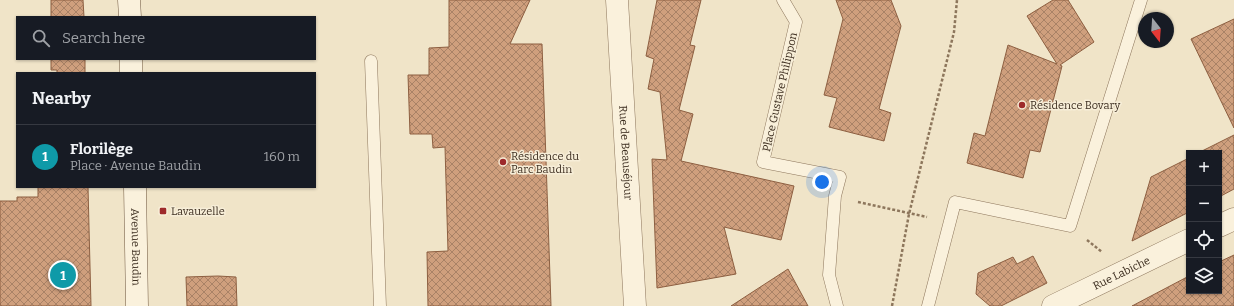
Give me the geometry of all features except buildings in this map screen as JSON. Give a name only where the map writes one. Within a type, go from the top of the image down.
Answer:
[{"type":"street","points":[[129,0],[130,16]]},
{"type":"street","name":"Rue de Beauséjour","points":[[617,0],[635,306]]},
{"type":"street","points":[[131,60],[132,72]]},
{"type":"street","name":"Avenue Baudin","points":[[135,188],[137,306]]},
{"type":"street","points":[[1222,225],[1234,219]]},
{"type":"street","name":"Rue Labiche","points":[[1053,306],[1186,241]]},
{"type":"lane","name":"Place Gustave Philippon","points":[[783,0],[796,22],[763,162],[840,177],[835,196],[829,275],[837,306]]},
{"type":"lane","points":[[928,306],[949,220],[955,202],[1070,226],[1141,0]]},
{"type":"lane","points":[[371,61],[380,306]]},
{"type":"path","points":[[892,306],[909,214],[954,32],[956,0]]},
{"type":"path","points":[[835,196],[909,214],[949,220]]},
{"type":"path","points":[[1070,226],[1104,254],[1134,266]]},
{"type":"place","name":"Résidence Bovary","points":[[1022,105]]},
{"type":"place","name":"Résidence du Parc Baudin","points":[[503,162]]},
{"type":"place","name":"Lavauzelle","points":[[163,211]]},
{"type":"place","name":"Florilège","points":[[63,275]]}]
